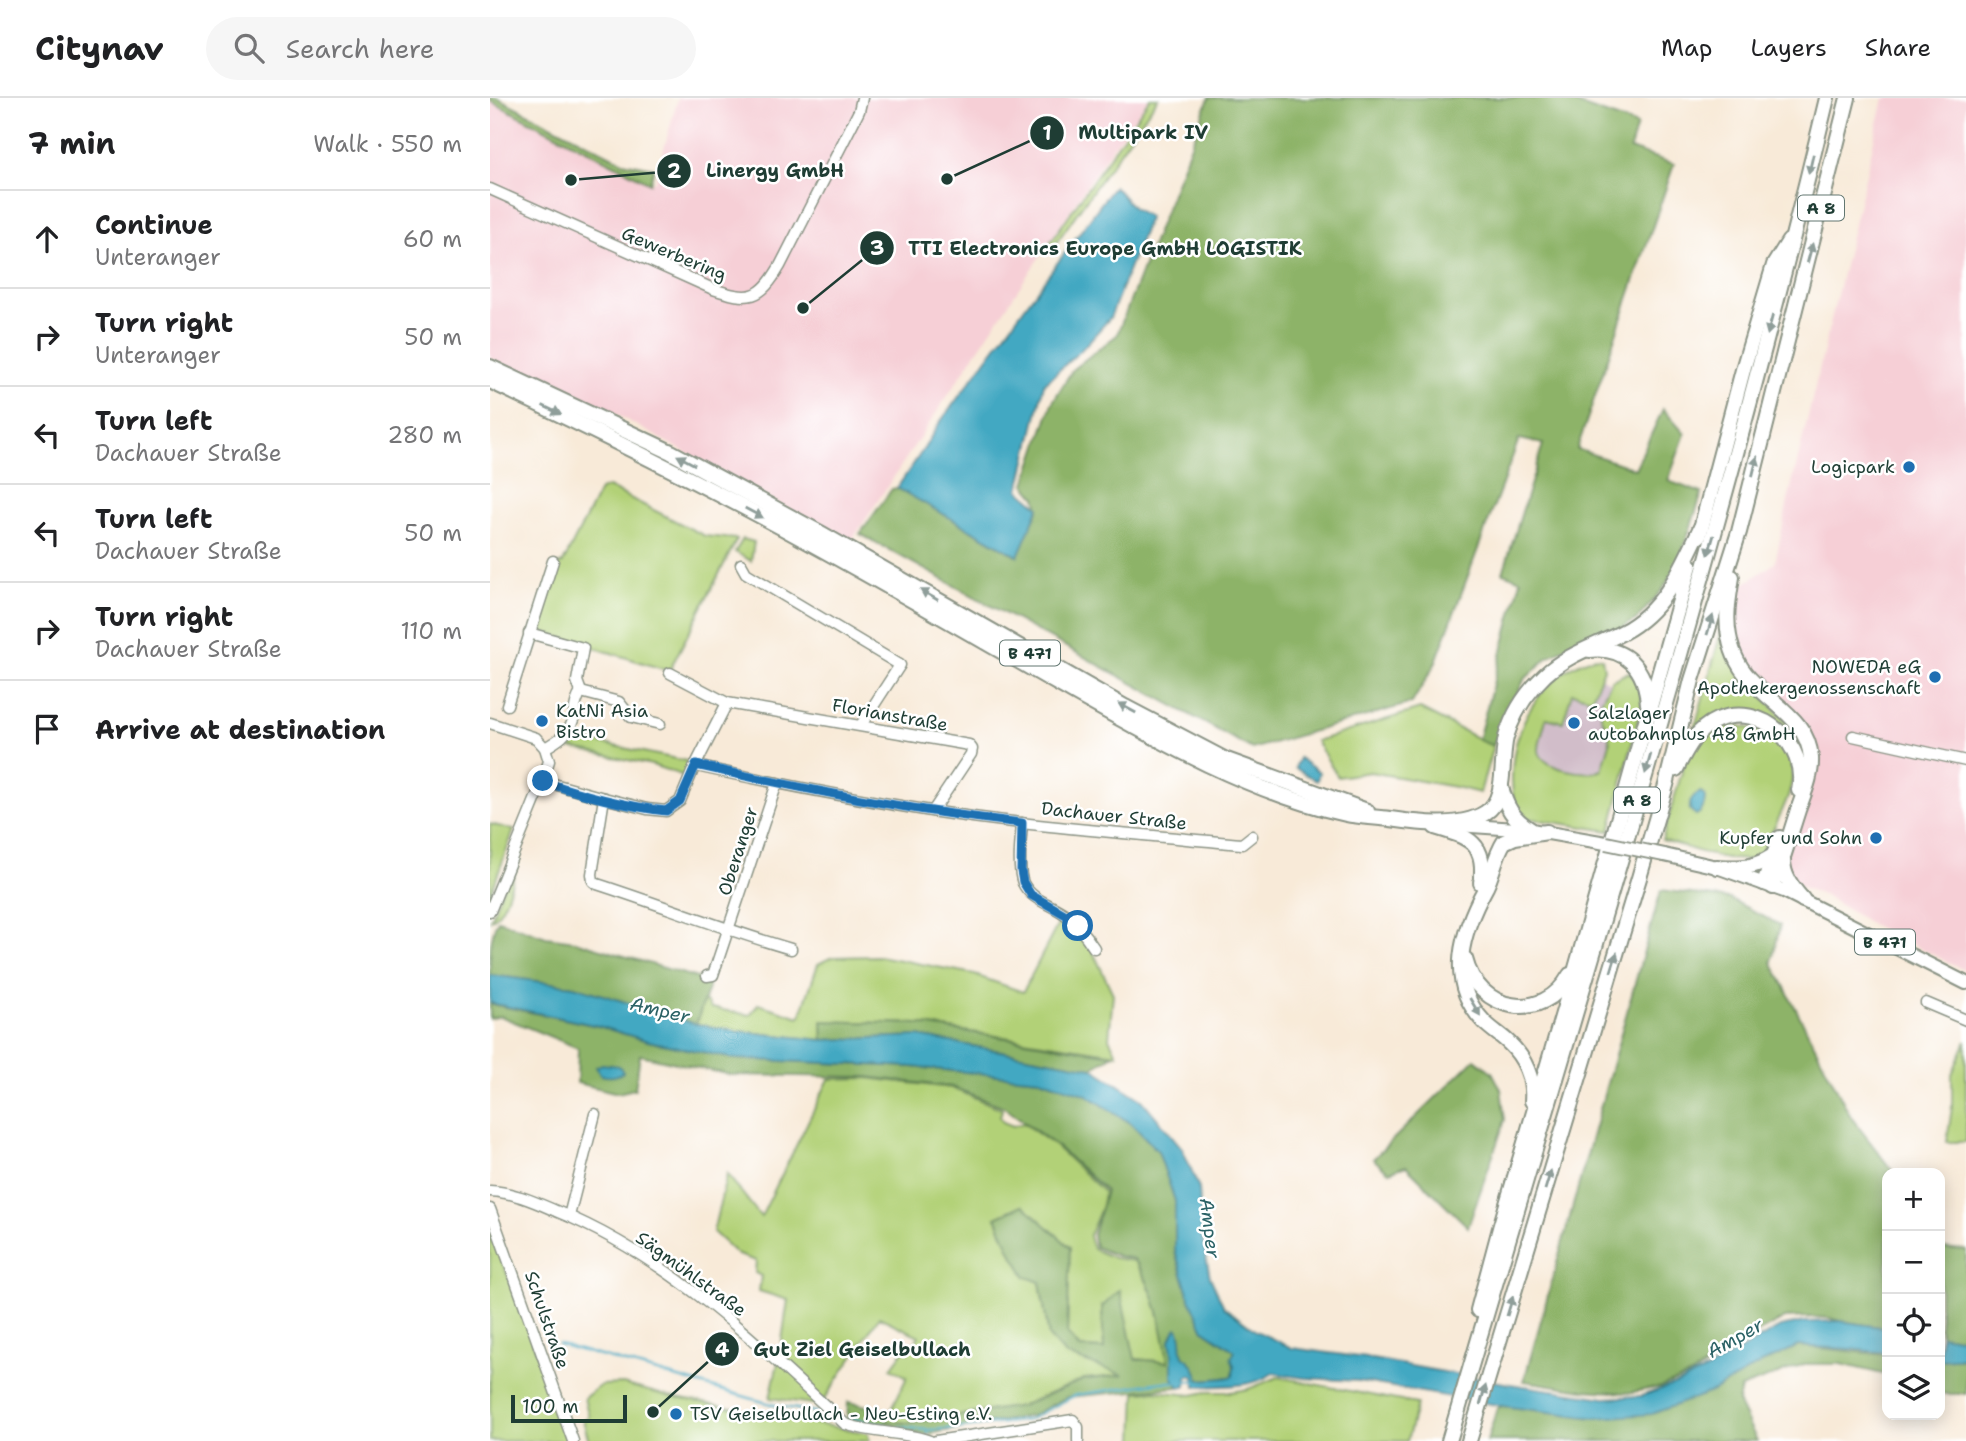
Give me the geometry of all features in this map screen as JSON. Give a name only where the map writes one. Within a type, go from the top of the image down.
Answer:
[{"type":"highway","name":"A 8","points":[[1449,1441],[1468,1362],[1682,648],[1794,236],[1826,98]]},
{"type":"highway","name":"A 8","points":[[1469,1441],[1666,785],[1692,680],[1739,532],[1848,98]]},
{"type":"highway","points":[[1468,1362],[1500,1228],[1580,955],[1744,366],[1774,265],[1794,236]]},
{"type":"highway","name":"B 471","points":[[490,367],[681,458],[1224,759],[1388,819]]},
{"type":"highway","name":"B 471","points":[[490,381],[653,460],[816,545],[1120,719],[1221,770],[1270,790],[1349,815],[1442,824]]},
{"type":"highway","points":[[1442,824],[1477,817],[1496,802],[1501,787],[1505,741],[1518,709],[1555,666],[1630,628],[1649,614],[1677,577],[1701,527]]},
{"type":"highway","points":[[1739,532],[1727,611],[1732,649],[1752,682],[1801,727],[1809,747],[1811,759],[1808,781],[1779,855],[1784,872],[1803,900]]},
{"type":"highway","points":[[1581,651],[1613,651],[1631,661],[1647,690],[1647,717]]},
{"type":"highway","points":[[1666,785],[1693,738],[1710,724],[1735,716],[1767,723],[1777,729],[1787,739],[1797,757],[1801,778],[1769,885]]},
{"type":"highway","points":[[1501,787],[1511,813],[1531,830]]},
{"type":"highway","points":[[1417,822],[1471,841],[1481,855],[1484,883]]},
{"type":"highway","points":[[1530,1124],[1533,1097],[1529,1073],[1518,1052],[1484,1022],[1467,995],[1460,970],[1460,957],[1484,883],[1504,842],[1515,837],[1547,832]]},
{"type":"highway","points":[[1717,867],[1756,866],[1779,855]]},
{"type":"highway","points":[[1464,943],[1465,962],[1476,984],[1492,999],[1515,1007],[1539,1003],[1559,991],[1580,955]]},
{"type":"main road","name":"B 471","points":[[1442,824],[1547,832],[1717,867],[1803,900],[1966,983]]},
{"type":"street","name":"Gewerbering","points":[[490,189],[713,289],[739,297],[751,296],[766,288],[780,265],[859,111],[862,98]]},
{"type":"street","points":[[507,705],[553,561]]},
{"type":"street","points":[[741,564],[746,573],[900,665],[861,725]]},
{"type":"street","points":[[529,634],[583,648],[577,681],[581,692]]},
{"type":"street","name":"Florianstraße","points":[[670,673],[727,703],[969,745],[971,754],[933,811]]},
{"type":"street","points":[[581,692],[619,702],[631,717],[660,724]]},
{"type":"street","points":[[545,748],[564,736],[569,729],[576,699],[581,692]]},
{"type":"street","points":[[543,781],[604,799],[666,811],[680,801],[727,703]]},
{"type":"street","points":[[490,723],[536,738],[545,748],[548,761],[543,781],[490,911]]},
{"type":"street","points":[[1853,736],[1966,761]]},
{"type":"street","name":"Dachauer Straße","points":[[696,765],[777,783],[933,811],[1022,823],[1242,844],[1252,836]]},
{"type":"street","name":"Oberanger","points":[[707,976],[713,975],[777,783]]},
{"type":"street","points":[[604,799],[593,881],[737,933],[790,949]]},
{"type":"street","points":[[1022,823],[1023,882],[1031,895],[1072,921],[1094,948]]},
{"type":"street","points":[[1926,1003],[1966,1020]]},
{"type":"street","points":[[569,1216],[595,1114]]},
{"type":"street","name":"Sägmühlstraße","points":[[490,1191],[525,1199],[569,1216],[621,1242],[676,1278],[735,1325],[845,1424],[930,1441]]},
{"type":"street","name":"Schulstraße","points":[[490,1209],[573,1441]]},
{"type":"street","points":[[936,1441],[1073,1420],[1078,1427],[1078,1441]]},
{"type":"shaded area","points":[[678,98],[1149,98],[1105,158],[850,543],[623,418],[490,358],[490,101],[650,183],[655,181]]},
{"type":"shaded area","points":[[1884,98],[1966,98],[1966,971],[1871,924],[1825,896],[1793,883],[1785,861],[1813,749],[1744,667],[1729,619],[1732,592],[1775,563]]},
{"type":"shaded area","points":[[1581,667],[1631,694],[1597,828],[1527,818],[1526,747]]},
{"type":"green space","points":[[490,98],[498,98],[623,162],[654,168],[650,183],[490,101]]},
{"type":"green space","points":[[1150,98],[1158,98],[1051,250],[1047,247]]},
{"type":"green space","points":[[1209,98],[1560,98],[1637,125],[1630,149],[1674,164],[1577,449],[1635,469],[1663,409],[1685,434],[1668,481],[1702,493],[1679,562],[1663,589],[1637,619],[1610,635],[1573,643],[1547,658],[1524,680],[1493,746],[1478,740],[1521,580],[1503,573],[1543,444],[1519,439],[1435,664],[1412,703],[1252,749],[860,534],[892,489],[897,488],[1017,556],[1039,508],[1036,497],[1025,484],[1052,403],[1073,369],[1117,335]]},
{"type":"green space","points":[[608,487],[705,536],[737,539],[669,671],[534,629],[554,566],[563,563],[600,490]]},
{"type":"green space","points":[[743,539],[754,542],[751,561],[735,552]]},
{"type":"green space","points":[[1721,632],[1731,662],[1802,738],[1806,765],[1793,738],[1771,719],[1695,727]]},
{"type":"green space","points":[[1596,657],[1602,658],[1604,669],[1592,698],[1572,693],[1563,722],[1546,718],[1539,751],[1548,763],[1556,767],[1587,773],[1602,770],[1610,743],[1601,716],[1602,699],[1612,680],[1629,672],[1635,679],[1642,704],[1610,831],[1527,818],[1516,807],[1512,781],[1513,760],[1524,722],[1545,688],[1577,664]]},
{"type":"green space","points":[[1420,709],[1493,746],[1480,793],[1370,772],[1338,777],[1316,741]]},
{"type":"green space","points":[[1727,725],[1768,735],[1787,751],[1791,763],[1789,793],[1759,858],[1748,860],[1723,857],[1662,840],[1688,751],[1711,729]]},
{"type":"green space","points":[[571,737],[691,762],[684,776],[652,765],[565,747]]},
{"type":"green space","points":[[490,824],[514,830],[490,896]]},
{"type":"green space","points":[[514,864],[517,865],[505,903],[491,920],[497,902]]},
{"type":"green space","points":[[1661,890],[1730,899],[1780,925],[1772,962],[1851,1117],[1890,1168],[1882,1168],[1882,1327],[1829,1318],[1785,1318],[1691,1375],[1661,1387],[1627,1393],[1583,1390],[1524,1381]]},
{"type":"green space","points":[[1061,918],[1089,943],[1113,994],[1109,1038],[1117,1054],[918,1024],[822,1021],[823,1040],[696,1024],[704,1000],[711,1008],[750,1015],[758,1004],[800,1017],[818,964],[832,957],[879,956],[969,973],[1023,992]]},
{"type":"green space","points":[[498,920],[546,937],[575,941],[697,978],[707,976],[708,988],[696,1024],[574,986],[490,975],[492,938]]},
{"type":"green space","points":[[490,1004],[736,1059],[912,1067],[1040,1079],[1087,1095],[1132,1124],[1158,1151],[1175,1201],[1175,1252],[1189,1297],[1204,1330],[1235,1351],[1233,1376],[1199,1380],[1191,1363],[1183,1356],[1181,1337],[1170,1340],[1172,1377],[1179,1387],[1067,1397],[1031,1416],[923,1435],[847,1422],[848,1402],[890,1411],[886,1421],[910,1423],[1021,1406],[1083,1380],[1123,1375],[1066,1355],[1049,1337],[1040,1282],[1026,1277],[1010,1250],[996,1217],[1023,1205],[1070,1247],[1067,1333],[1079,1348],[1104,1349],[1102,1307],[1120,1290],[1135,1359],[1168,1362],[1157,1308],[1142,1271],[1134,1259],[1095,1247],[1093,1235],[1106,1191],[1058,1147],[1004,1107],[952,1087],[867,1077],[731,1075],[640,1055],[635,1089],[618,1093],[577,1083],[578,1048],[500,1016],[490,1019]]},
{"type":"green space","points":[[822,1021],[918,1024],[1113,1055],[1092,1068],[918,1036],[823,1040]]},
{"type":"green space","points":[[1966,1041],[1966,1142],[1947,1142],[1952,1107],[1952,1074]]},
{"type":"green space","points":[[1475,1059],[1492,1072],[1501,1089],[1505,1120],[1468,1227],[1406,1166],[1389,1172],[1373,1159]]},
{"type":"green space","points":[[866,1078],[951,1088],[1002,1109],[1000,1117],[1003,1122],[1013,1126],[1023,1123],[1054,1145],[1104,1192],[1102,1206],[1089,1236],[1093,1249],[1114,1258],[1134,1261],[1142,1272],[1157,1309],[1168,1362],[1135,1359],[1102,1307],[1104,1349],[1080,1348],[1067,1334],[1070,1247],[1022,1205],[996,1217],[1010,1250],[1026,1276],[1040,1282],[1049,1337],[1066,1355],[1125,1375],[1084,1379],[1021,1406],[910,1423],[886,1421],[907,1377],[891,1368],[904,1350],[909,1352],[919,1336],[879,1317],[824,1400],[812,1404],[770,1398],[788,1300],[759,1291],[761,1276],[755,1273],[756,1261],[738,1255],[713,1232],[727,1174],[761,1217],[829,1079]]},
{"type":"green space","points":[[490,1230],[527,1325],[567,1441],[490,1441]]},
{"type":"green space","points":[[1945,1248],[1966,1250],[1966,1336],[1945,1336]]},
{"type":"green space","points":[[1798,1346],[1882,1354],[1882,1374],[1840,1364],[1804,1364],[1741,1388],[1738,1402],[1757,1441],[1487,1441],[1497,1408],[1503,1406],[1593,1418],[1711,1392]]},
{"type":"green space","points":[[1966,1358],[1966,1394],[1945,1394],[1945,1360]]},
{"type":"green space","points":[[1278,1377],[1417,1404],[1407,1441],[1134,1441],[1136,1392],[1192,1395],[1231,1392],[1248,1389]]},
{"type":"green space","name":"TSV Geiselbullach - Neu-Esting e.V.","points":[[623,1384],[671,1397],[868,1433],[869,1441],[589,1441],[583,1420],[589,1417],[584,1398],[601,1385]]},
{"type":"water","points":[[1114,186],[1133,208],[1149,217],[1110,318],[1082,349],[1044,384],[1019,490],[1039,507],[1018,556],[897,488],[938,425]]},
{"type":"water","points":[[1299,758],[1319,772],[1317,781],[1295,768]]},
{"type":"water","points":[[1701,792],[1705,796],[1704,804],[1696,815],[1690,810],[1690,804]]},
{"type":"water","points":[[490,975],[574,986],[696,1024],[737,1031],[823,1040],[918,1036],[1092,1068],[1142,1100],[1182,1148],[1199,1188],[1202,1236],[1210,1277],[1224,1307],[1256,1331],[1292,1348],[1605,1398],[1641,1396],[1676,1384],[1706,1370],[1780,1327],[1805,1322],[1840,1321],[1882,1327],[1882,1352],[1798,1346],[1711,1392],[1652,1414],[1596,1418],[1503,1406],[1358,1381],[1273,1373],[1246,1384],[1196,1387],[1191,1375],[1187,1377],[1186,1386],[1179,1387],[1172,1377],[1170,1340],[1175,1329],[1180,1331],[1183,1356],[1194,1366],[1199,1380],[1233,1376],[1231,1358],[1235,1351],[1204,1330],[1189,1297],[1175,1250],[1175,1201],[1158,1151],[1132,1124],[1087,1095],[1040,1079],[912,1067],[736,1059],[490,1003]]},
{"type":"water","points":[[602,1064],[619,1066],[623,1072],[613,1076],[601,1075],[596,1067]]},
{"type":"water","points":[[1945,1336],[1966,1336],[1966,1358],[1945,1360]]},
{"type":"waterway","points":[[558,1344],[778,1406],[821,1413]]},
{"type":"waterway","points":[[1184,1381],[1198,1381]]},
{"type":"waterway","points":[[928,1434],[927,1430],[1028,1420],[1076,1395],[1177,1382]]},
{"type":"waterway","points":[[849,1418],[885,1425]]},
{"type":"waterway","points":[[900,1427],[927,1430]]},
{"type":"place","name":"Multipark IV","points":[[947,179]]},
{"type":"place","name":"Linergy GmbH","points":[[571,180]]},
{"type":"place","name":"TTI Electronics Europe GmbH LOGISTIK","points":[[803,308]]},
{"type":"place","name":"Logicpark","points":[[1909,467]]},
{"type":"place","name":"NOWEDA eG Apothekergenossenschaft","points":[[1935,677]]},
{"type":"place","name":"KatNi Asia Bistro","points":[[542,721]]},
{"type":"place","name":"Salzlager autobahnplus A8 GmbH","points":[[1574,723]]},
{"type":"place","name":"Kupfer und Sohn","points":[[1876,838]]},
{"type":"place","name":"Gut Ziel Geiselbullach","points":[[653,1412]]},
{"type":"place","name":"TSV Geiselbullach - Neu-Esting e.V.","points":[[676,1414]]},
{"type":"route","points":[[543,781],[604,799],[666,811],[680,801],[696,765],[777,783],[921,809],[1022,823],[1023,882],[1031,895],[1066,915],[1078,926]]},
{"type":"water label","name":"Amper","points":[[660,1010]]},
{"type":"water label","name":"Amper","points":[[1210,1228]]},
{"type":"water label","name":"Amper","points":[[1735,1338]]}]
